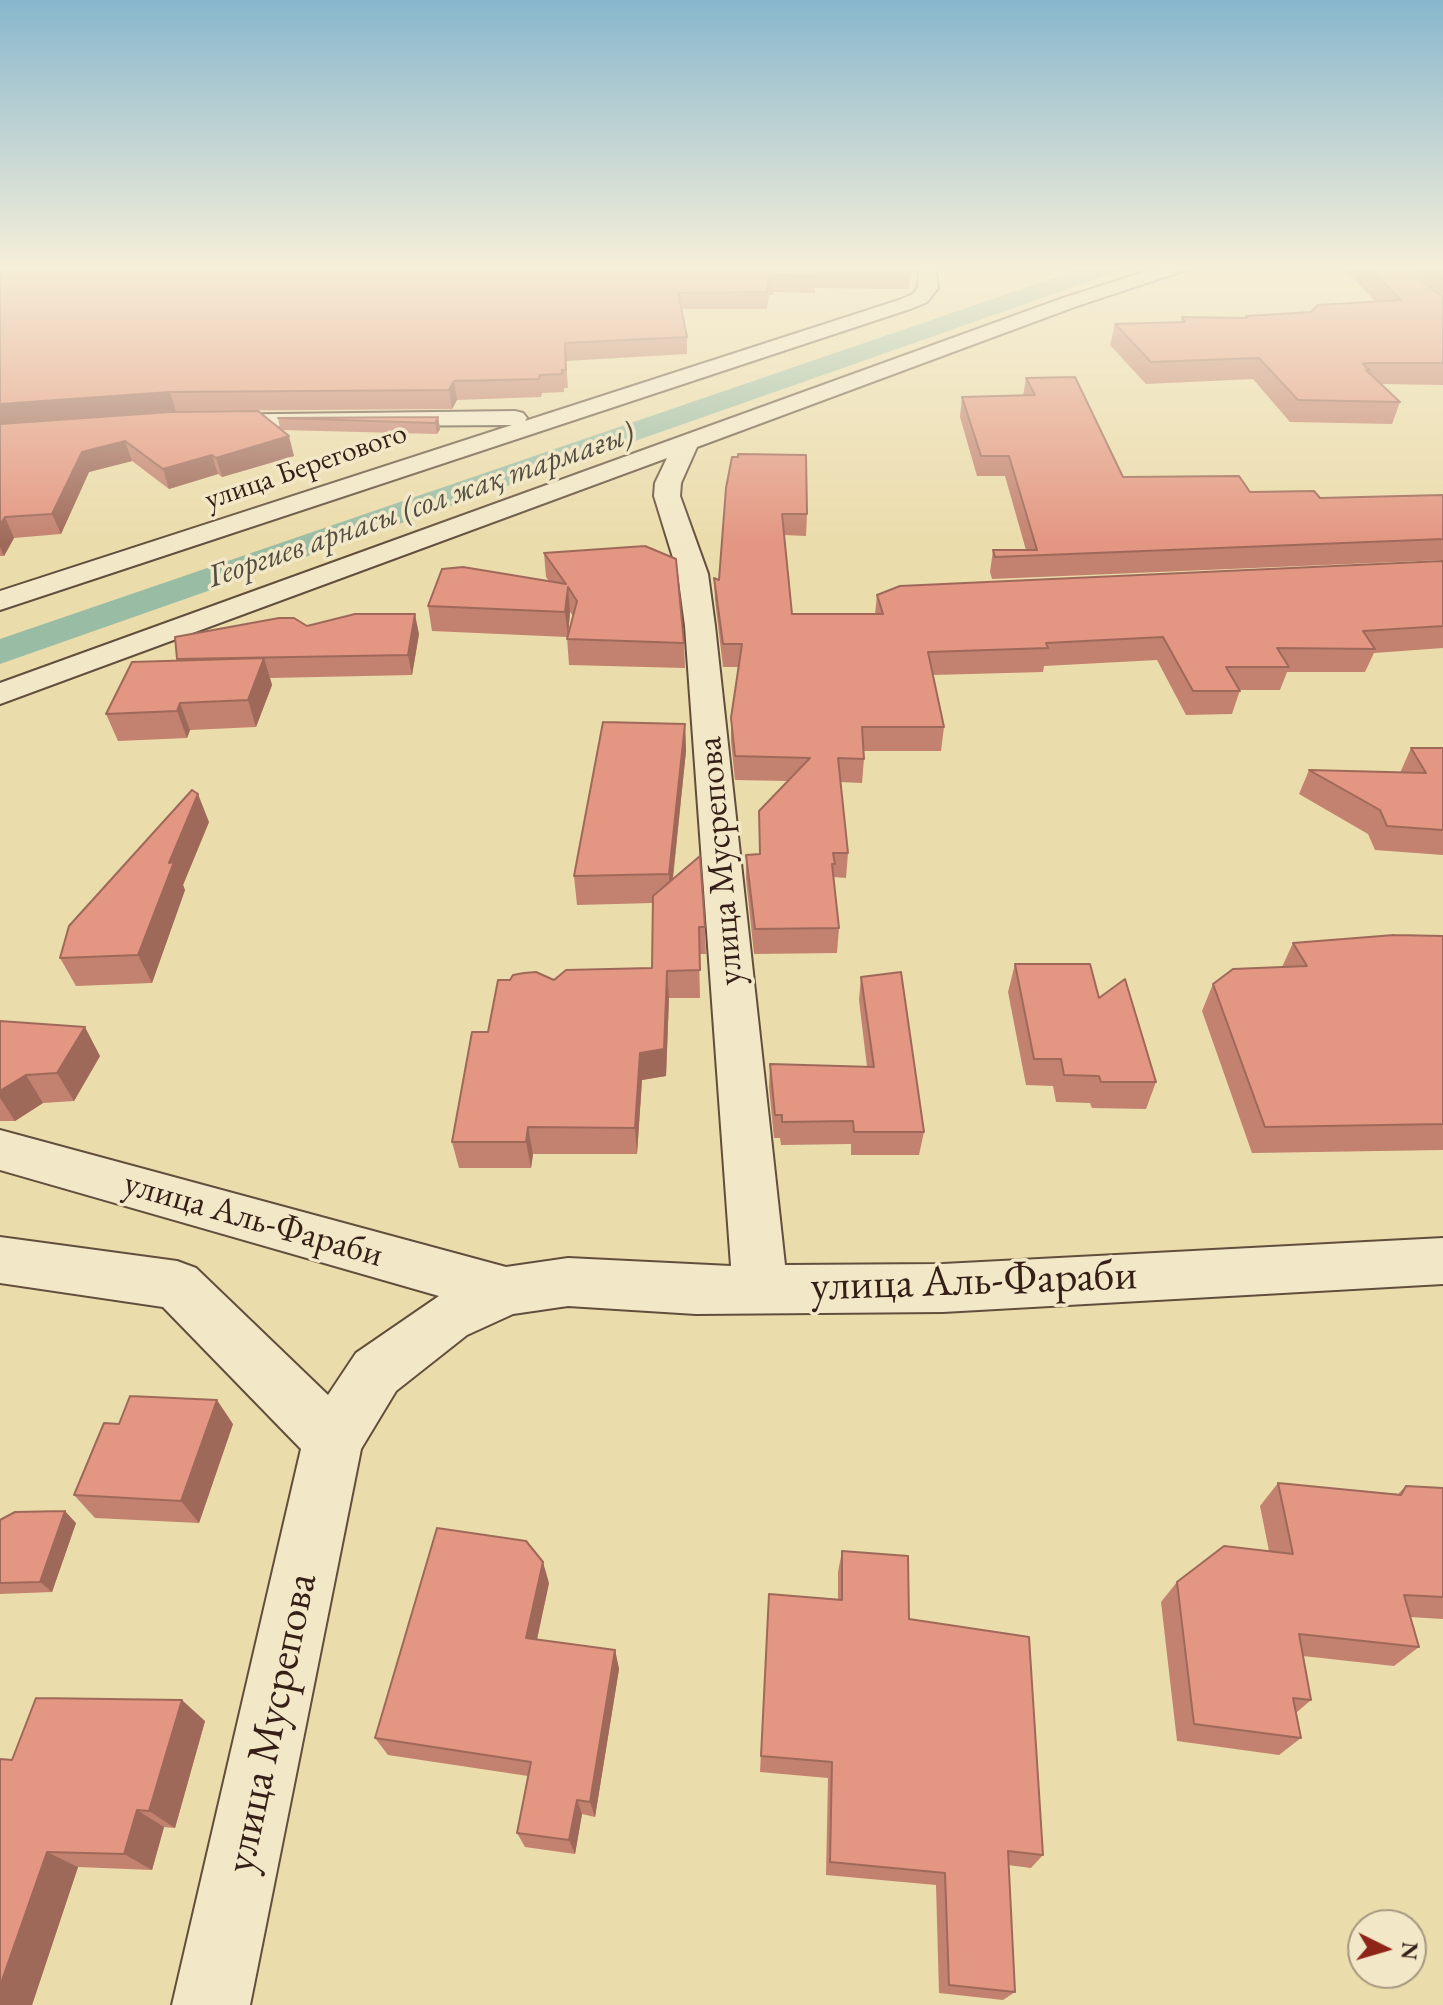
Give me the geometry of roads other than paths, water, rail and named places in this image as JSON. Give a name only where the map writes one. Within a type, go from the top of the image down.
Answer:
[{"type":"street","name":"улица Берегового","points":[[0,601],[737,359]]},
{"type":"street","points":[[0,694],[916,359]]},
{"type":"street","points":[[192,421],[553,418]]},
{"type":"street","name":"улица Мусрепова","points":[[687,442],[668,483],[667,496],[693,574],[700,626],[760,1288]]},
{"type":"street","name":"улица Аль-Фараби","points":[[0,1150],[506,1291]]},
{"type":"street","points":[[0,1260],[177,1285],[333,1440]]},
{"type":"street","name":"улица Аль-Фараби","points":[[333,1440],[376,1372],[448,1318],[506,1291],[568,1282],[696,1290],[943,1288],[1443,1261]]},
{"type":"street","name":"улица Мусрепова","points":[[211,2005],[333,1440]]},
{"type":"waterway","name":"Георгиев арнасы (сол жақ тармағы)","points":[[0,652],[845,359]]}]
